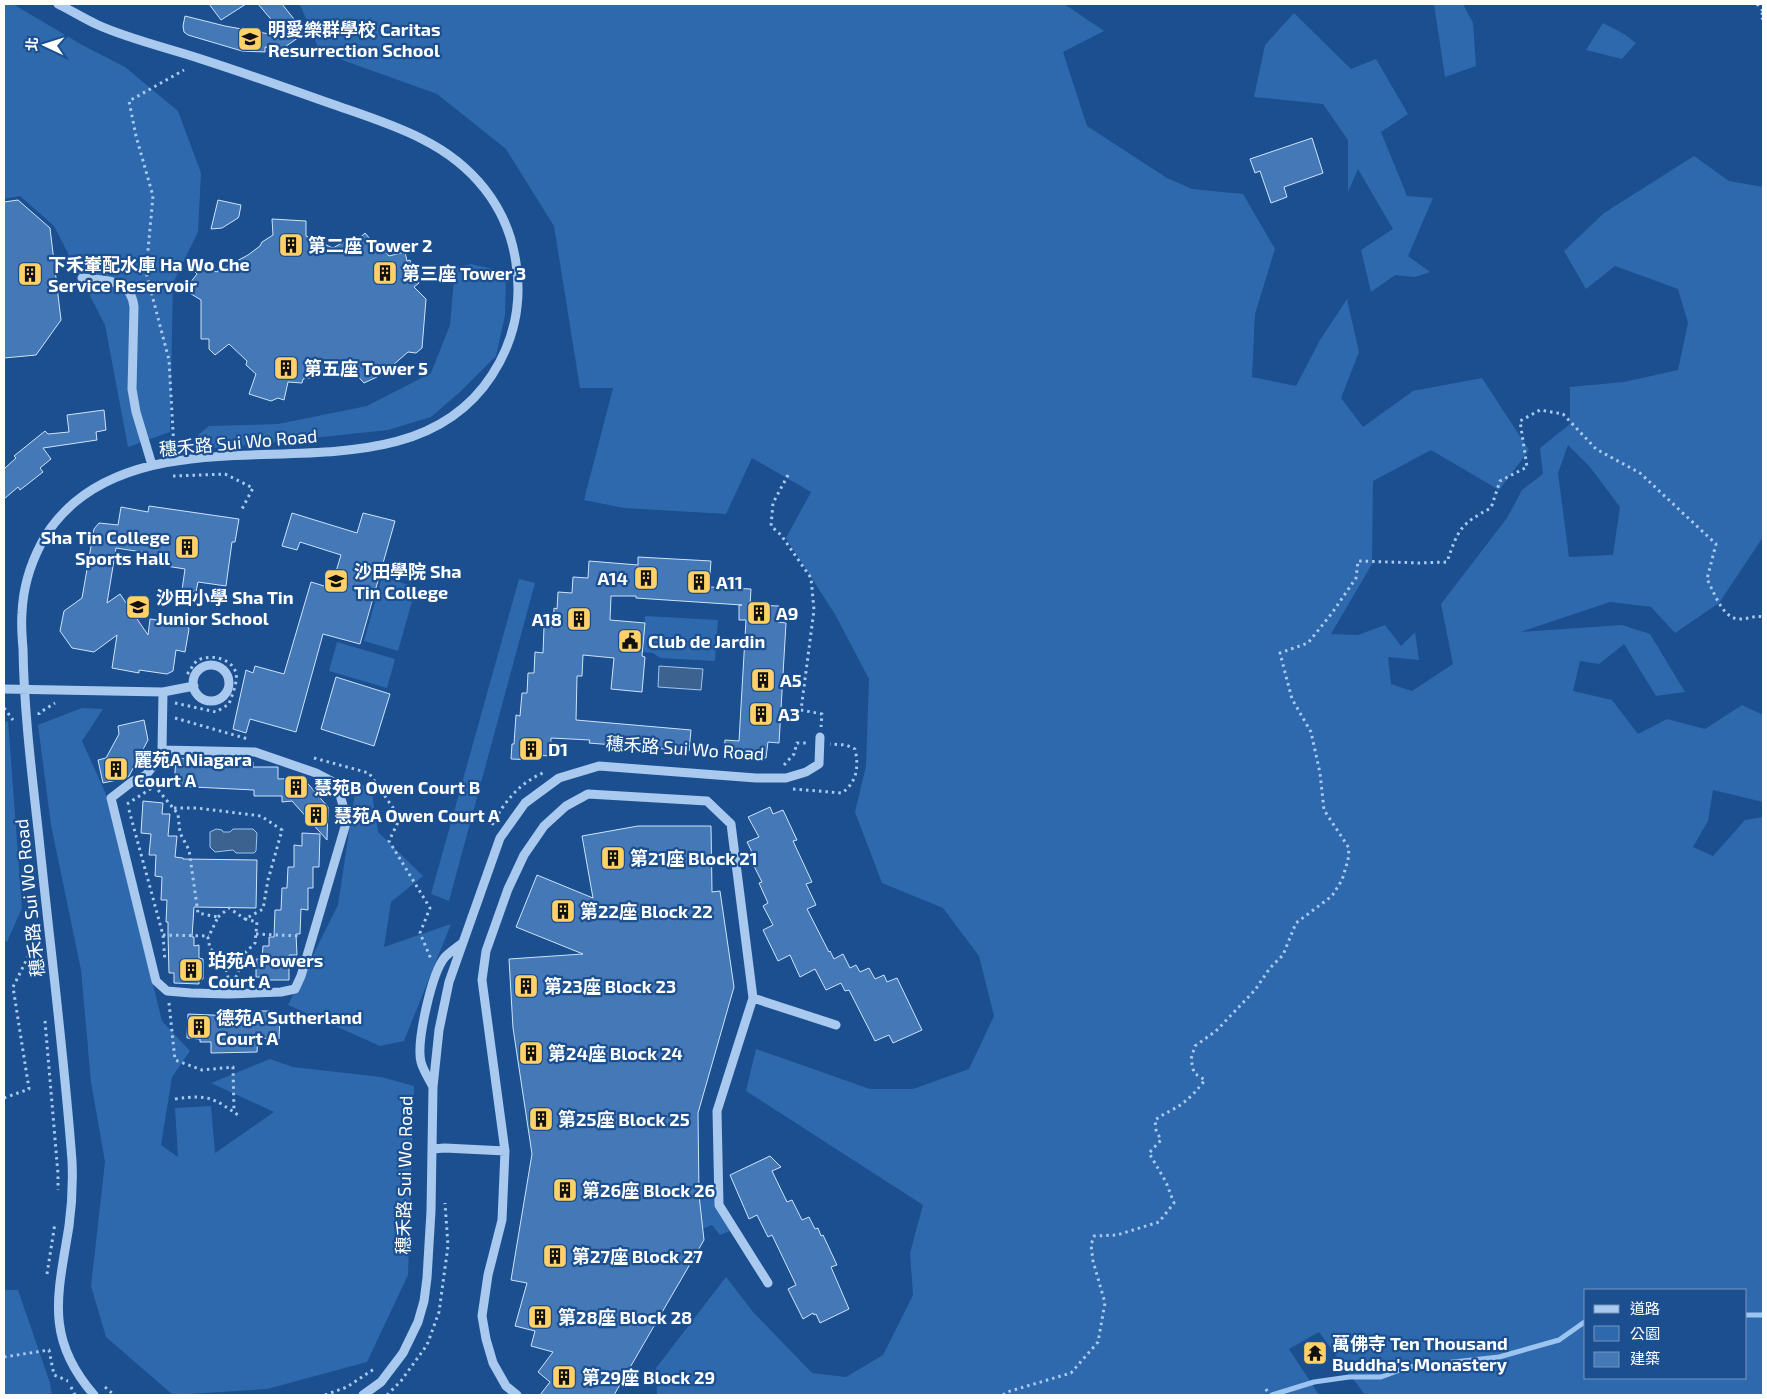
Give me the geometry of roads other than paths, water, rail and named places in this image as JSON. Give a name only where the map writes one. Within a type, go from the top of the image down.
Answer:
[{"type":"street","name":"穗禾路 Sui Wo Road","points":[[58,4],[100,26],[404,130],[447,152],[470,171],[490,194],[504,220],[514,251],[517,268],[518,298],[512,330],[501,359],[491,377],[465,406],[439,425],[406,439],[363,448],[193,459],[152,465],[126,472],[94,488],[64,512],[43,540],[29,570],[21,610],[24,690],[72,1161],[71,1211],[58,1292],[58,1317],[67,1353],[79,1376],[94,1395]]},
{"type":"street","points":[[82,278],[120,284],[127,288],[131,294],[134,307],[132,389],[136,412],[152,465]]},
{"type":"street","points":[[204,666],[216,666],[226,672],[228,677],[226,694],[216,700],[210,701],[200,696],[194,686],[196,674],[204,666]]},
{"type":"street","points":[[4,689],[163,692],[194,686]]},
{"type":"street","points":[[162,750],[255,752],[316,772],[337,784],[347,820],[295,989],[281,992],[229,994],[167,991],[156,981],[111,798],[133,781],[146,775],[158,760],[162,750],[163,692]]},
{"type":"street","name":"穗禾路 Sui Wo Road","points":[[363,1395],[381,1382],[403,1353],[418,1322],[424,1301],[429,1249],[433,1087],[439,1030],[449,982],[461,944],[500,838],[525,803],[559,778],[599,766],[756,778],[786,778],[806,772],[819,764],[820,740]]},
{"type":"street","points":[[517,1395],[506,1386],[493,1363],[482,1316],[488,1275],[502,1220],[505,1151],[482,980],[486,951],[508,889],[524,855],[544,826],[566,806],[588,794],[707,801],[731,824],[754,998],[717,1111],[718,1205],[768,1283]]},
{"type":"street","points":[[433,1087],[421,1063],[420,1050],[423,1027],[435,977],[445,957],[461,944]]},
{"type":"street","points":[[754,998],[836,1025]]},
{"type":"street","points":[[432,1149],[505,1151]]},
{"type":"waterway","points":[[1747,1315],[1763,1315]]},
{"type":"waterway","points":[[1272,1395],[1314,1382],[1349,1377],[1381,1377],[1408,1367],[1499,1357],[1559,1340],[1584,1322]]},
{"type":"place","name":"明愛樂群學校 Caritas Resurrection School","points":[[250,39]]},
{"type":"place","name":"第二座 Tower 2","points":[[291,245]]},
{"type":"place","name":"第三座 Tower 3","points":[[385,273]]},
{"type":"place","name":"下禾輋配水庫 Ha Wo Che Service Reservoir","points":[[30,274]]},
{"type":"place","name":"第五座 Tower 5","points":[[286,368]]},
{"type":"place","name":"Sha Tin College Sports Hall","points":[[187,547]]},
{"type":"place","name":"A14","points":[[646,578]]},
{"type":"place","name":"沙田學院 Sha Tin College","points":[[336,581]]},
{"type":"place","name":"A11","points":[[699,582]]},
{"type":"place","name":"沙田小學 Sha Tin Junior School","points":[[138,607]]},
{"type":"place","name":"A9","points":[[759,613]]},
{"type":"place","name":"A18","points":[[579,619]]},
{"type":"place","name":"Club de Jardin","points":[[630,641]]},
{"type":"place","name":"A5","points":[[763,680]]},
{"type":"place","name":"A3","points":[[761,714]]},
{"type":"place","name":"D1","points":[[531,749]]},
{"type":"place","name":"麗苑A Niagara Court A","points":[[116,769]]},
{"type":"place","name":"慧苑B Owen Court B","points":[[296,787]]},
{"type":"place","name":"慧苑A Owen Court A","points":[[316,815]]},
{"type":"place","name":"第21座 Block 21","points":[[613,858]]},
{"type":"place","name":"第22座 Block 22","points":[[563,911]]},
{"type":"place","name":"珀苑A Powers Court A","points":[[191,970]]},
{"type":"place","name":"第23座 Block 23","points":[[526,986]]},
{"type":"place","name":"德苑A Sutherland Court A","points":[[199,1027]]},
{"type":"place","name":"第24座 Block 24","points":[[531,1053]]},
{"type":"place","name":"第25座 Block 25","points":[[541,1119]]},
{"type":"place","name":"第26座 Block 26","points":[[565,1190]]},
{"type":"place","name":"第27座 Block 27","points":[[555,1256]]},
{"type":"place","name":"第28座 Block 28","points":[[540,1317]]},
{"type":"place","name":"萬佛寺 Ten Thousand Buddha's Monastery","points":[[1315,1353]]},
{"type":"place","name":"第29座 Block 29","points":[[564,1377]]}]
